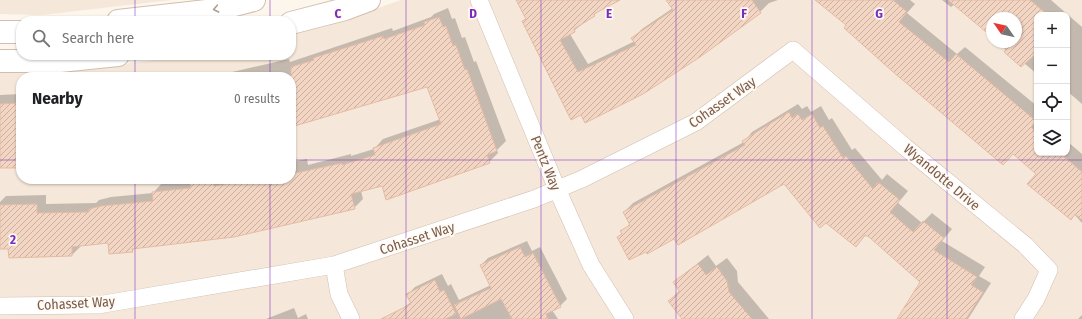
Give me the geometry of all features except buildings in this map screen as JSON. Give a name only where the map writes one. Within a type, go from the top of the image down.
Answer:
[{"type":"street","points":[[162,16],[215,10],[254,0]]},
{"type":"street","points":[[296,22],[345,9],[369,0]]},
{"type":"street","name":"Pentz Way","points":[[479,0],[557,190],[590,265],[625,319]]},
{"type":"street","points":[[0,32],[16,32]]},
{"type":"street","name":"Cohasset Way","points":[[0,306],[98,312],[334,265],[534,199],[582,179],[696,122],[793,50]]},
{"type":"street","name":"Wyandotte Drive","points":[[793,50],[905,146],[1025,245],[1049,270],[1036,299],[1023,319]]},
{"type":"street","points":[[0,61],[70,60]]},
{"type":"street","points":[[334,265],[339,294],[351,319]]},
{"type":"shaded area","points":[[0,0],[172,0],[42,15],[0,14]]},
{"type":"shaded area","points":[[401,0],[1082,0],[1082,319],[0,319],[0,72],[16,72],[16,184],[296,184],[296,72],[66,72],[155,60],[296,60],[296,34],[324,27]]}]
